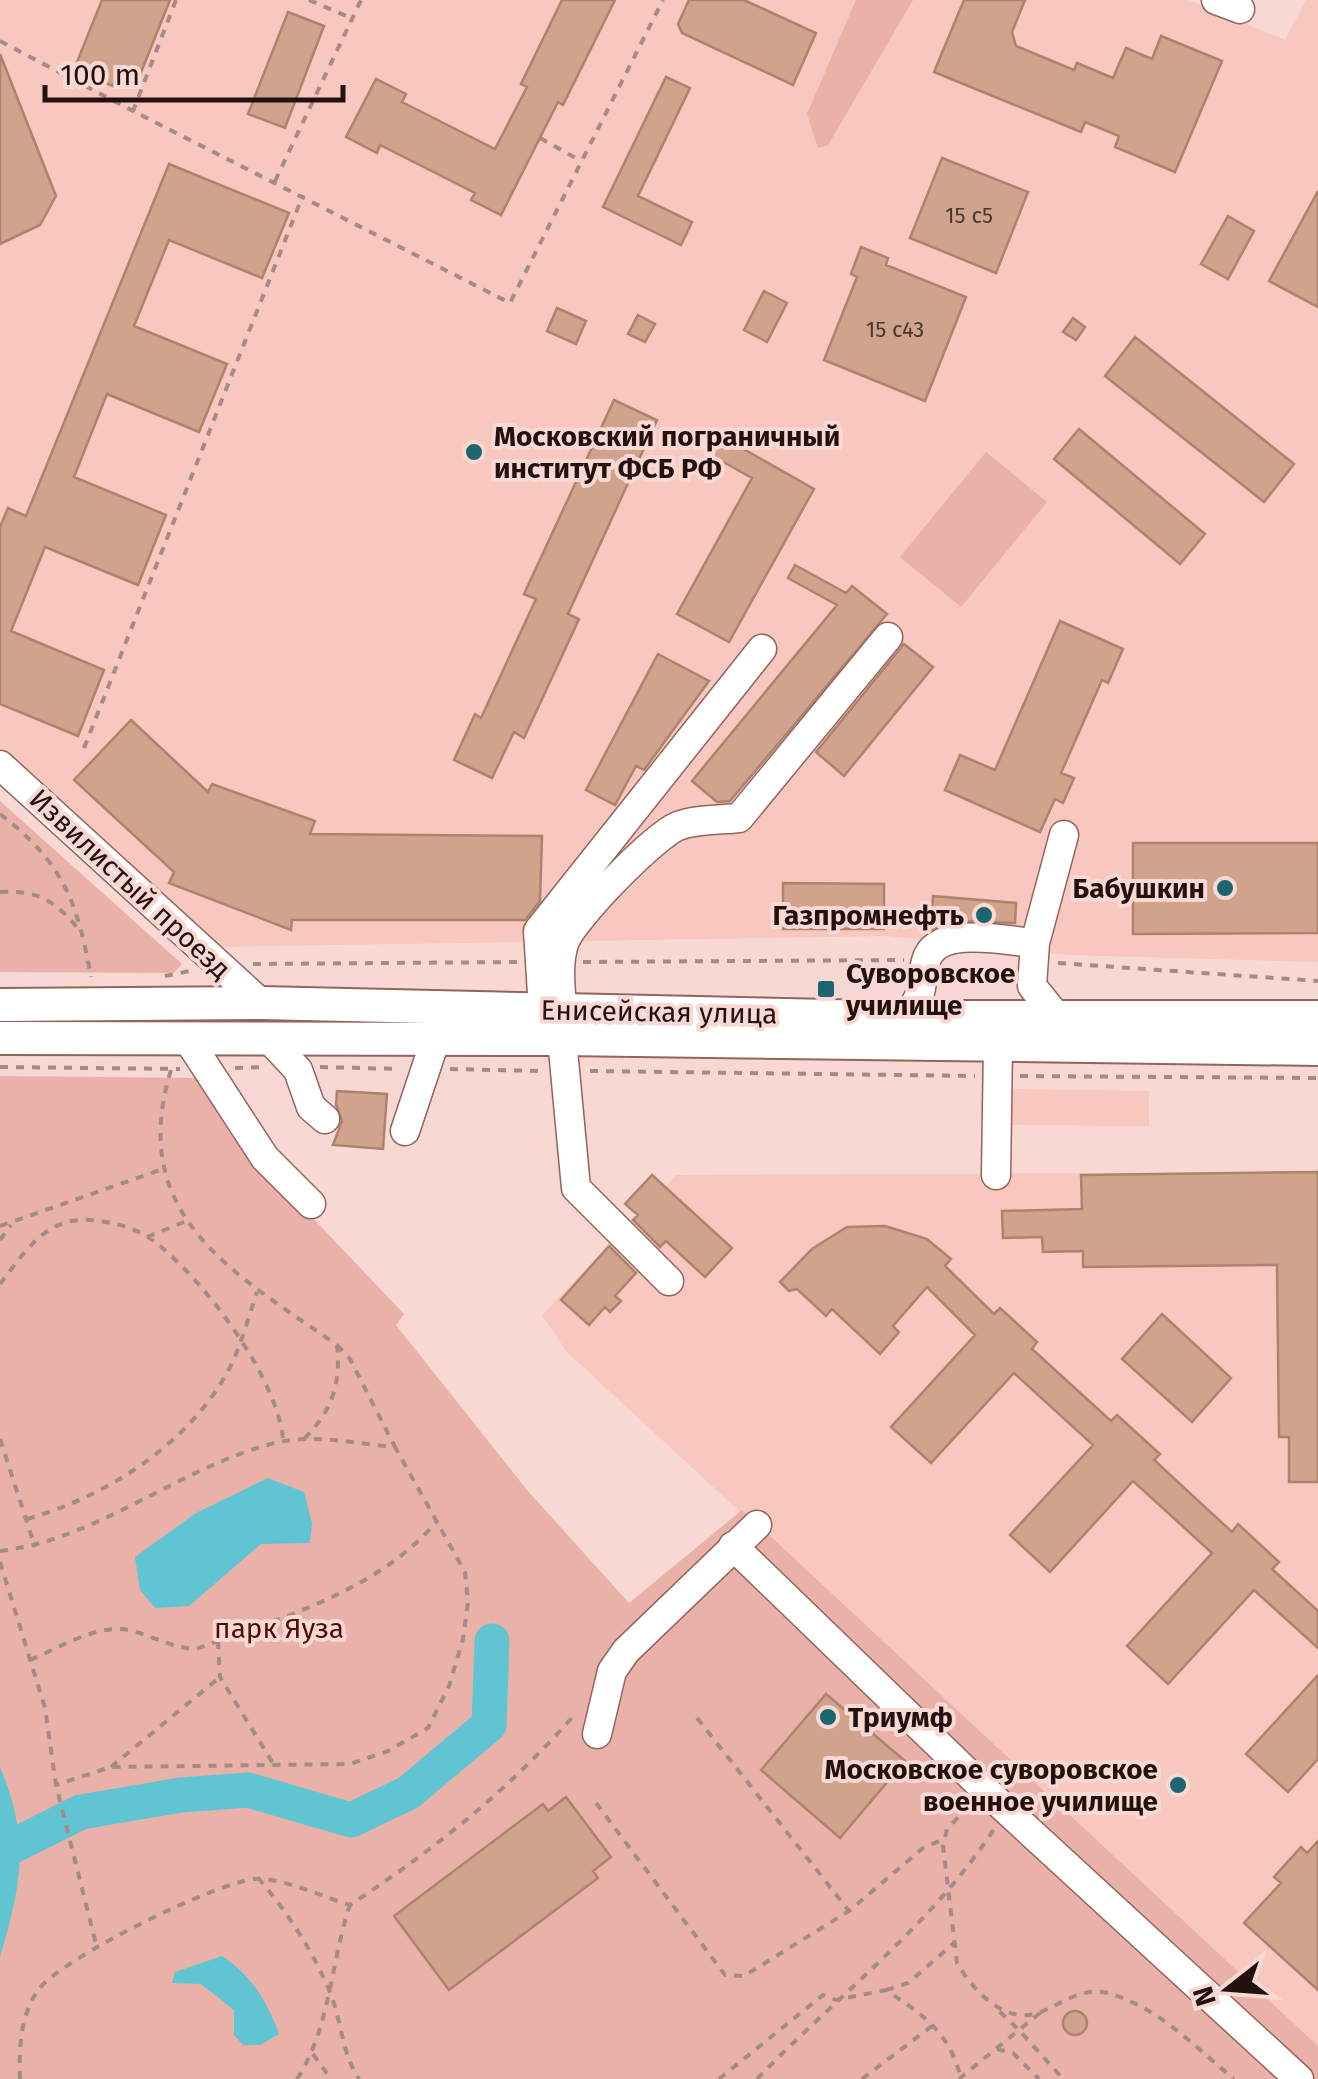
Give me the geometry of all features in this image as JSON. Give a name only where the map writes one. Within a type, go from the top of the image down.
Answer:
[{"type":"main road","name":"Енисейская улица","points":[[0,1005],[260,1003],[557,1032],[998,1061],[1318,1049]]},
{"type":"main road","name":"Енисейская улица","points":[[0,1038],[268,1038],[431,1054],[557,1032],[904,1017],[1318,1017]]},
{"type":"street","points":[[557,1032],[561,962],[566,940],[576,925],[646,848],[679,826],[739,818],[888,637]]},
{"type":"street","points":[[670,1281],[576,1188],[557,1032],[538,931],[762,650]]},
{"type":"street","name":"Извилистый проезд","points":[[0,765],[260,1003]]},
{"type":"street","points":[[1057,1017],[1032,986],[1034,952],[1064,835]]},
{"type":"street","points":[[904,1017],[922,999],[926,960],[932,948],[953,938],[1034,952]]},
{"type":"street","points":[[187,1038],[265,1158],[311,1204]]},
{"type":"street","points":[[268,1038],[295,1066],[311,1107],[324,1119]]},
{"type":"street","points":[[406,1131],[431,1054]]},
{"type":"street","points":[[996,1175],[998,1061]]},
{"type":"street","points":[[597,1734],[612,1671],[626,1651],[757,1525]]},
{"type":"street","points":[[733,1546],[994,1796],[1299,2079]]},
{"type":"path","points":[[133,111],[176,0]]},
{"type":"path","points":[[309,0],[351,18]]},
{"type":"path","points":[[275,181],[360,0]]},
{"type":"path","points":[[0,41],[510,303],[663,0]]},
{"type":"path","points":[[540,138],[582,162]]},
{"type":"path","points":[[84,748],[302,195]]},
{"type":"path","points":[[0,814],[58,868],[73,896],[91,977]]},
{"type":"path","points":[[0,892],[42,894],[60,906],[83,934]]},
{"type":"path","points":[[1034,952],[1318,980]]},
{"type":"path","points":[[0,1068],[295,1066],[431,1054],[557,1032],[1318,1078]]},
{"type":"path","points":[[56,1785],[111,1767],[350,1764],[388,1750],[428,1728],[449,1686],[464,1639],[468,1602],[465,1572],[350,1359],[337,1345],[215,1257],[161,1170],[163,1096],[172,1069]]},
{"type":"path","points":[[0,1226],[161,1170]]},
{"type":"path","points":[[0,1284],[34,1241],[66,1222],[100,1220],[147,1237],[190,1278],[240,1341],[281,1412],[284,1441]]},
{"type":"path","points":[[147,1237],[189,1220]]},
{"type":"path","points":[[0,1240],[12,1225]]},
{"type":"path","points":[[27,1519],[79,1500],[146,1461],[209,1401],[240,1341],[258,1290]]},
{"type":"path","points":[[304,1440],[324,1419],[337,1390],[337,1345]]},
{"type":"path","points":[[0,1439],[36,1547]]},
{"type":"path","points":[[0,1551],[36,1547],[80,1531],[131,1503],[250,1450],[284,1441],[395,1447]]},
{"type":"path","points":[[30,1660],[95,1632],[126,1630],[174,1648],[196,1649],[378,1576],[412,1551],[438,1520]]},
{"type":"path","points":[[0,1562],[45,1708],[56,1785],[97,1948]]},
{"type":"path","points":[[218,1641],[220,1677],[274,1765]]},
{"type":"path","points":[[111,1767],[220,1677]]},
{"type":"path","points":[[297,2079],[313,2054],[330,1991],[334,1950],[350,1905],[420,1860],[521,1776],[586,1701]]},
{"type":"path","points":[[697,1718],[849,1911]]},
{"type":"path","points":[[757,2079],[949,1888],[1004,1814],[994,1796],[947,1830],[944,1839],[949,1888],[954,1943],[957,1964],[966,1980],[1063,2079]]},
{"type":"path","points":[[596,1803],[725,1975],[744,1976],[849,1911],[923,1848],[944,1839]]},
{"type":"path","points":[[20,2079],[25,2017],[39,1989],[97,1948],[174,1909],[258,1878],[350,1905]]},
{"type":"path","points":[[258,1878],[330,1991],[348,2063],[359,2079]]},
{"type":"path","points":[[719,2079],[823,1995],[836,2000],[908,1983],[954,1943]]},
{"type":"path","points":[[886,1990],[936,2023],[955,2054],[960,2079],[1040,2013],[1069,1996],[1102,1992],[1144,2004],[1234,2079]]},
{"type":"path","points":[[996,2008],[1040,2013]]},
{"type":"path","points":[[862,2079],[936,2023]]},
{"type":"path","points":[[996,2049],[1013,2053],[1038,2079]]},
{"type":"path","points":[[313,2054],[331,2079]]},
{"type":"shaded area","name":"Московский пограничный институт ФСБ РФ","points":[[0,0],[1188,0],[1285,40],[1306,0],[1318,0],[1318,962],[1068,955],[888,936],[213,947],[0,747]]},
{"type":"shaded area","points":[[1013,1089],[1149,1091],[1149,1126],[1012,1125]]},
{"type":"shaded area","name":"Московское суворовское военное училище","points":[[1318,1172],[1318,2046],[567,1352],[542,1315],[637,1216],[625,1204],[652,1175],[665,1187],[676,1175]]},
{"type":"green space","points":[[856,0],[913,0],[828,145],[818,148],[807,114]]},
{"type":"green space","points":[[986,452],[1047,502],[961,607],[900,557]]},
{"type":"green space","points":[[0,801],[182,964],[174,973],[0,972]]},
{"type":"green space","name":"парк Яуза","points":[[0,1076],[200,1078],[233,1134],[404,1314],[396,1325],[527,1490],[629,1603],[742,1510],[1318,2046],[1318,2079],[0,2079]]},
{"type":"water","points":[[268,1478],[304,1492],[312,1523],[310,1543],[261,1544],[189,1606],[155,1608],[140,1590],[135,1557],[196,1513]]},
{"type":"water","points":[[0,1767],[16,1817],[20,1861],[14,1906],[0,1957]]},
{"type":"water","points":[[222,1956],[250,1980],[274,2022],[279,2034],[260,2045],[243,2045],[234,2035],[234,2010],[201,1984],[172,1983],[175,1972]]},
{"type":"building","points":[[102,0],[170,0],[136,85],[116,77],[113,86],[92,78],[96,69],[77,62]]},
{"type":"building","points":[[562,0],[615,0],[563,105],[558,102],[501,215],[471,200],[475,193],[380,145],[377,153],[346,137],[376,79],[406,94],[402,102],[495,149],[527,87],[521,84]]},
{"type":"building","points":[[689,0],[744,0],[816,33],[793,85],[682,33],[678,24]]},
{"type":"building","points":[[964,0],[1025,0],[1012,32],[1016,46],[1074,70],[1077,63],[1113,78],[1126,48],[1152,59],[1161,36],[1222,61],[1175,172],[1115,147],[1119,136],[1085,122],[1081,132],[934,72]]},
{"type":"building","points":[[288,12],[324,26],[285,128],[248,114]]},
{"type":"building","points":[[0,54],[56,196],[40,225],[0,244]]},
{"type":"building","points":[[666,77],[690,88],[638,196],[692,222],[681,245],[603,207]]},
{"type":"building","points":[[942,158],[1028,192],[996,273],[910,238]]},
{"type":"building","points":[[169,164],[289,213],[262,278],[169,240],[134,326],[227,364],[199,432],[107,394],[74,477],[166,515],[138,585],[45,547],[11,631],[104,670],[78,736],[0,704],[0,527],[8,508],[26,516]]},
{"type":"building","points":[[1318,191],[1318,307],[1269,281]]},
{"type":"building","points":[[1228,216],[1254,231],[1228,279],[1201,264]]},
{"type":"building","points":[[861,247],[888,258],[886,265],[966,297],[925,401],[824,360],[857,277],[851,274]]},
{"type":"building","points":[[764,291],[787,303],[767,342],[744,330]]},
{"type":"building","points":[[557,308],[586,321],[576,344],[547,331]]},
{"type":"building","points":[[638,315],[655,324],[645,342],[628,334]]},
{"type":"building","points":[[1073,318],[1085,327],[1076,340],[1063,332]]},
{"type":"building","points":[[1135,337],[1294,464],[1264,502],[1105,376]]},
{"type":"building","points":[[614,400],[657,420],[568,614],[579,619],[524,738],[514,732],[492,778],[454,760],[475,714],[481,718],[536,599],[524,594]]},
{"type":"building","points":[[1079,429],[1205,534],[1180,564],[1054,459]]},
{"type":"building","points":[[719,435],[814,489],[729,642],[677,614],[752,478],[709,454]]},
{"type":"building","points":[[795,565],[846,593],[852,586],[887,614],[730,801],[717,802],[692,781],[837,605],[788,578]]},
{"type":"building","points":[[1060,621],[1123,649],[1108,683],[1102,680],[1061,773],[1074,778],[1063,803],[1055,799],[1040,832],[945,790],[960,755],[995,770]]},
{"type":"building","points":[[904,644],[933,667],[844,776],[816,752]]},
{"type":"building","points":[[658,654],[709,681],[644,770],[636,766],[615,805],[586,790]]},
{"type":"building","points":[[131,720],[208,792],[212,784],[315,821],[310,834],[542,836],[540,901],[525,920],[292,920],[291,930],[169,883],[174,872],[74,780]]},
{"type":"building","name":"Бабушкин","points":[[1133,843],[1318,843],[1318,933],[1133,934]]},
{"type":"building","points":[[783,883],[884,884],[884,929],[783,929]]},
{"type":"building","points":[[933,896],[1016,903],[1015,923],[956,921],[931,929]]},
{"type":"building","points":[[337,1091],[387,1094],[383,1149],[333,1145],[342,1121],[336,1105]]},
{"type":"building","points":[[1318,1172],[1318,1482],[1289,1482],[1289,1437],[1279,1437],[1277,1265],[1083,1267],[1083,1251],[1043,1252],[1042,1237],[1003,1238],[1002,1211],[1082,1209],[1081,1175]]},
{"type":"building","points":[[652,1175],[732,1248],[705,1277],[666,1241],[660,1247],[633,1220],[638,1215],[625,1204]]},
{"type":"building","points":[[885,1226],[927,1239],[951,1259],[945,1266],[994,1314],[1000,1308],[1037,1342],[1032,1349],[1111,1421],[1117,1415],[1160,1454],[1154,1460],[1232,1532],[1238,1524],[1279,1562],[1272,1569],[1318,1611],[1318,1648],[1254,1590],[1168,1684],[1127,1646],[1212,1553],[1133,1481],[1050,1572],[1010,1535],[1093,1445],[1014,1373],[931,1463],[891,1427],[975,1335],[927,1287],[893,1326],[899,1332],[880,1354],[832,1309],[826,1316],[797,1289],[789,1291],[780,1282],[812,1249],[847,1227]]},
{"type":"building","points":[[609,1246],[636,1273],[615,1296],[621,1301],[610,1312],[605,1307],[589,1325],[561,1300]]},
{"type":"building","points":[[1162,1314],[1231,1378],[1192,1422],[1122,1359]]},
{"type":"building","points":[[1318,1675],[1318,1759],[1288,1792],[1246,1754]]},
{"type":"building","points":[[826,1694],[905,1761],[840,1838],[761,1770]]},
{"type":"building","points":[[566,1797],[611,1857],[593,1871],[598,1878],[449,1990],[394,1916],[543,1804],[548,1811]]},
{"type":"building","points":[[1318,1841],[1318,1990],[1244,1923],[1281,1883],[1274,1877],[1301,1847],[1307,1853]]},
{"type":"building","points":[[1070,2011],[1080,2011],[1087,2023],[1080,2035],[1070,2035],[1063,2028],[1063,2018]]},
{"type":"waterway","points":[[5,1850],[81,1812],[181,1795],[248,1790],[351,1820],[408,1793],[489,1725],[492,1641]]},
{"type":"place","name":"Московский пограничный институт ФСБ РФ","points":[[474,452]]},
{"type":"place","name":"Бабушкин","points":[[1225,888]]},
{"type":"place","name":"Газпромнефть","points":[[984,915]]},
{"type":"place","name":"Суворовское училище","points":[[826,989]]},
{"type":"place","name":"Триумф","points":[[828,1717]]},
{"type":"place","name":"Московское суворовское военное училище","points":[[1178,1785]]}]
